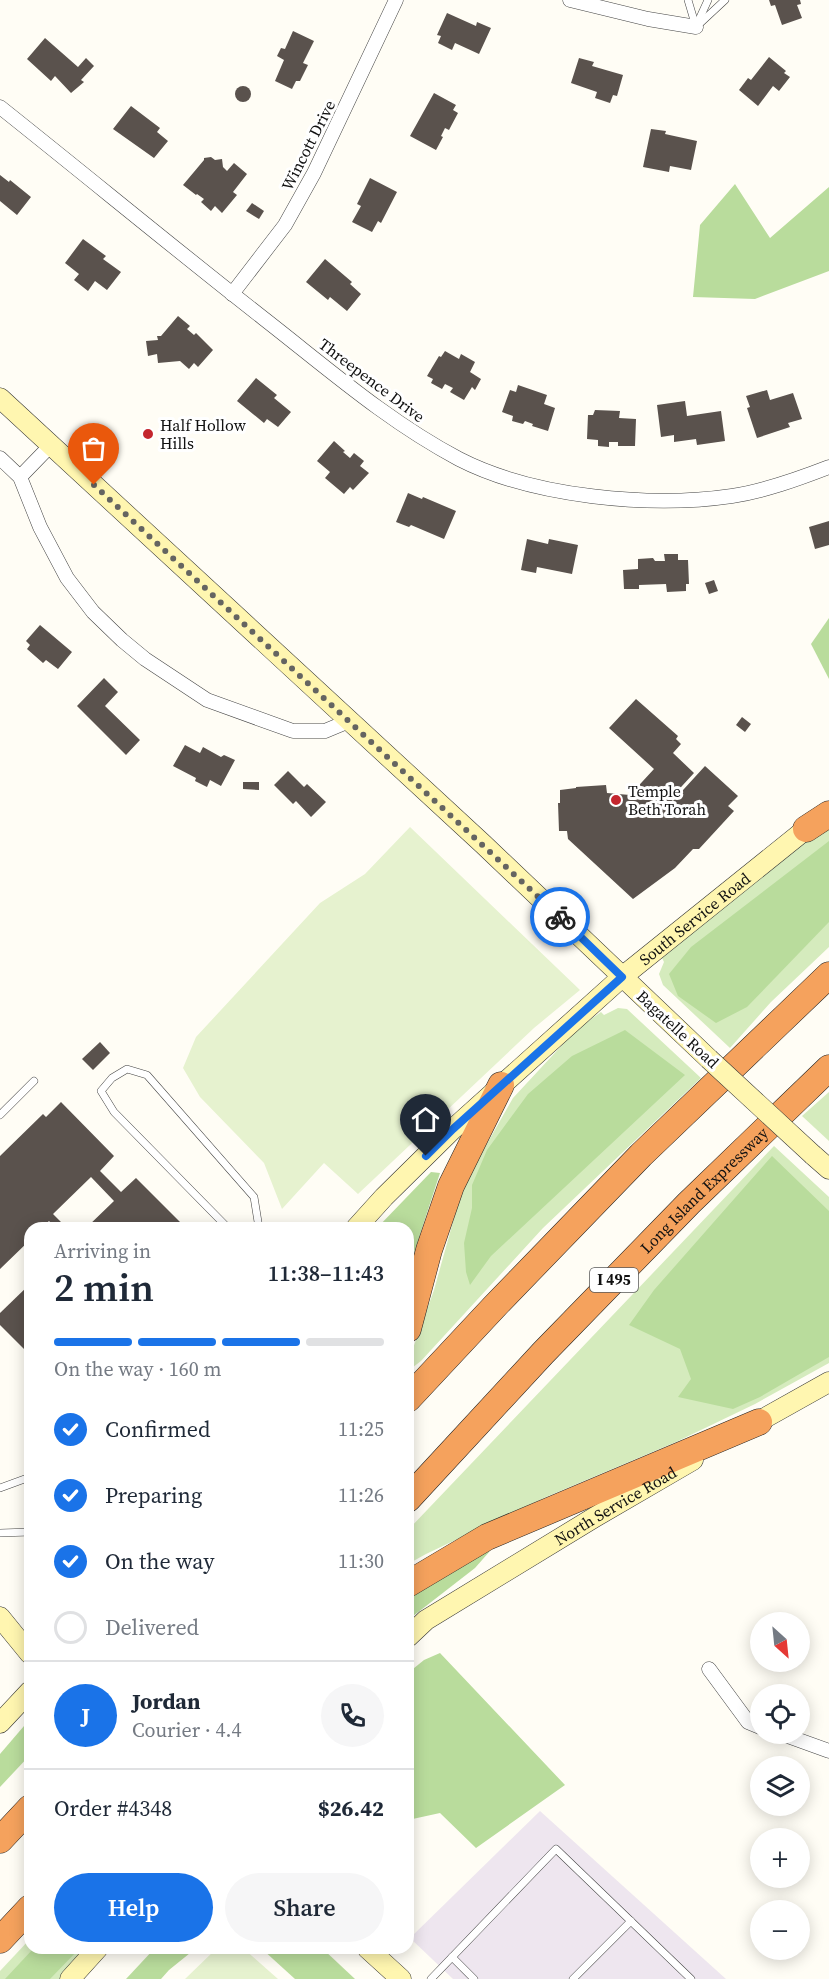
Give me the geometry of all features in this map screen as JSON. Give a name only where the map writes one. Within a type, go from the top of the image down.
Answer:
[{"type":"highway","points":[[806,830],[829,812]]},
{"type":"highway","points":[[414,1393],[641,1155],[829,975]]},
{"type":"highway","name":"Long Island Expressway","points":[[414,1493],[543,1353],[681,1211],[829,1068]]},
{"type":"highway","points":[[414,1306],[429,1250],[451,1186],[501,1086]]},
{"type":"highway","points":[[414,1580],[487,1537],[759,1422]]},
{"type":"highway","points":[[0,1840],[24,1814]]},
{"type":"highway","points":[[0,1941],[24,1915]]},
{"type":"street","name":"Wincott Drive","points":[[232,294],[285,225],[314,173],[396,0]]},
{"type":"street","points":[[570,0],[648,19],[696,27]]},
{"type":"street","name":"Threepence Drive","points":[[0,107],[232,294],[394,420],[459,459],[509,480],[575,495],[630,499],[680,500],[733,496],[790,482],[829,467]]},
{"type":"street","name":"Bagatelle Road","points":[[0,398],[483,844],[709,1059],[829,1169]]},
{"type":"street","points":[[20,477],[51,445]]},
{"type":"street","points":[[0,458],[20,477],[40,527],[67,578],[93,612],[145,659],[207,700],[293,730],[325,731],[349,721]]},
{"type":"street","name":"South Service Road","points":[[361,1222],[453,1129],[622,977],[806,830]]},
{"type":"street","name":"North Service Road","points":[[414,1631],[426,1620],[595,1517],[829,1382]]},
{"type":"street","points":[[0,1617],[24,1647]]},
{"type":"street","points":[[710,1669],[750,1723]]},
{"type":"street","points":[[0,1723],[24,1697]]},
{"type":"street","points":[[810,1744],[829,1751]]},
{"type":"street","points":[[70,1979],[93,1954]]},
{"type":"street","points":[[374,1954],[401,1979]]},
{"type":"lane","points":[[688,0],[696,27]]},
{"type":"lane","points":[[696,27],[708,0]]},
{"type":"lane","points":[[696,27],[725,0]]},
{"type":"lane","points":[[222,1222],[114,1112],[101,1091],[112,1078],[127,1069],[147,1076],[254,1197],[258,1222]]},
{"type":"lane","points":[[0,1115],[34,1081]]},
{"type":"lane","points":[[0,1488],[24,1479]]},
{"type":"lane","points":[[0,1533],[24,1532]]},
{"type":"lane","points":[[431,1979],[556,1849],[691,1979]]},
{"type":"lane","points":[[573,1979],[631,1921]]},
{"type":"lane","points":[[452,1957],[474,1979]]},
{"type":"shaded area","points":[[540,1811],[726,1979],[453,1979],[414,1942],[414,1934]]},
{"type":"green space","points":[[735,184],[770,238],[829,187],[829,271],[755,299],[693,297],[700,225]]},
{"type":"green space","points":[[829,618],[829,679],[811,644]]},
{"type":"green space","points":[[829,826],[829,947],[771,1002],[730,1048],[663,985],[659,974],[664,962],[662,958],[773,866]]},
{"type":"green space","points":[[410,827],[580,990],[534,1028],[358,1194],[324,1163],[282,1209],[264,1163],[200,1097],[183,1068],[196,1037],[320,903],[365,874]]},
{"type":"green space","points":[[829,841],[829,922],[747,1007],[716,1023],[678,996],[669,974],[691,947]]},
{"type":"green space","points":[[618,1008],[627,1009],[701,1078],[543,1228],[414,1366],[414,1345],[434,1290],[463,1186],[513,1098],[577,1029],[601,1012],[604,1015]]},
{"type":"green space","points":[[625,1030],[685,1075],[491,1256],[470,1285],[466,1272],[464,1243],[472,1208],[472,1185],[487,1150],[528,1094],[572,1056]]},
{"type":"green space","points":[[829,1092],[829,1141],[802,1116]]},
{"type":"green space","points":[[774,1146],[829,1197],[829,1363],[755,1404],[676,1442],[546,1497],[414,1561],[414,1524]]},
{"type":"green space","points":[[772,1156],[829,1211],[829,1357],[760,1397],[733,1409],[678,1397],[691,1379],[680,1349],[629,1325],[654,1290]]},
{"type":"green space","points":[[431,1172],[440,1173],[414,1253],[414,1222],[383,1222]]},
{"type":"green space","points":[[490,1551],[475,1568],[414,1615],[414,1586],[469,1557]]},
{"type":"green space","points":[[440,1653],[565,1785],[476,1848],[440,1813],[414,1819],[414,1668],[424,1660]]},
{"type":"green space","points":[[24,1726],[24,1761],[0,1787],[0,1754]]},
{"type":"green space","points":[[24,1945],[24,1954],[85,1954],[61,1979],[0,1979],[0,1971]]},
{"type":"green space","points":[[28,1954],[74,1954],[50,1979],[5,1979]]},
{"type":"green space","points":[[149,1954],[189,1954],[161,1979],[126,1979]]},
{"type":"green space","points":[[211,1954],[250,1954],[278,1979],[185,1979]]},
{"type":"green space","points":[[268,1954],[328,1954],[355,1979],[295,1979]]},
{"type":"building","points":[[769,0],[800,0],[801,4],[797,5],[802,18],[782,25],[775,5],[771,6]]},
{"type":"building","points":[[447,13],[476,26],[477,22],[491,28],[479,54],[455,43],[452,50],[438,43],[441,36],[437,35]]},
{"type":"building","points":[[293,31],[314,41],[303,63],[308,65],[300,81],[296,81],[292,89],[275,81],[284,60],[277,56],[281,48],[285,49]]},
{"type":"building","points":[[45,38],[78,67],[86,58],[94,66],[81,80],[84,82],[71,93],[55,76],[51,81],[27,59]]},
{"type":"building","points":[[769,57],[790,77],[779,91],[773,86],[758,106],[739,90],[748,78],[751,80]]},
{"type":"building","points":[[579,58],[594,62],[592,66],[623,75],[617,96],[613,95],[610,103],[595,98],[597,92],[571,83]]},
{"type":"building","points":[[240,86],[246,86],[251,94],[249,100],[240,102],[235,97],[235,91]]},
{"type":"building","points":[[434,93],[456,105],[453,110],[458,113],[449,130],[445,128],[436,150],[410,136]]},
{"type":"building","points":[[131,106],[160,128],[157,132],[168,141],[154,158],[113,129]]},
{"type":"building","points":[[651,129],[666,131],[665,134],[697,141],[691,170],[670,166],[669,172],[643,167]]},
{"type":"building","points":[[211,157],[215,160],[222,159],[223,167],[227,171],[234,163],[247,174],[233,192],[237,195],[222,213],[215,206],[211,211],[201,202],[204,199],[183,185],[204,158]]},
{"type":"building","points":[[0,175],[31,197],[17,215],[0,201]]},
{"type":"building","points":[[370,178],[397,192],[381,223],[378,221],[372,232],[352,222],[361,206],[357,204]]},
{"type":"building","points":[[252,203],[264,211],[259,219],[246,211]]},
{"type":"building","points":[[83,239],[106,256],[103,259],[121,272],[107,290],[95,281],[88,291],[74,280],[79,274],[65,263]]},
{"type":"building","points":[[325,259],[352,282],[350,284],[361,294],[347,311],[330,297],[328,300],[306,282]]},
{"type":"building","points":[[178,316],[190,326],[187,329],[194,335],[196,333],[213,350],[198,367],[194,363],[189,369],[180,361],[158,363],[157,354],[148,356],[146,341],[158,340],[157,336],[161,336]]},
{"type":"building","points":[[445,351],[459,359],[461,354],[475,362],[470,372],[481,379],[475,390],[472,387],[464,400],[450,392],[453,388],[445,384],[442,389],[431,383],[433,379],[427,376],[439,356],[441,357]]},
{"type":"building","points":[[256,378],[277,395],[274,398],[291,412],[278,427],[267,419],[264,423],[237,401]]},
{"type":"building","points":[[518,385],[547,395],[544,404],[555,408],[548,431],[525,421],[523,424],[512,421],[513,416],[502,412],[510,390],[516,392]]},
{"type":"building","points":[[767,390],[770,400],[793,393],[802,419],[788,423],[790,427],[757,438],[747,408],[750,407],[746,396]]},
{"type":"building","points":[[685,401],[687,416],[721,411],[725,441],[697,445],[696,439],[674,442],[674,435],[661,437],[657,405]]},
{"type":"building","points":[[595,410],[620,411],[619,418],[636,419],[635,446],[618,446],[618,442],[609,442],[609,447],[598,446],[598,440],[587,439],[588,415],[593,415]]},
{"type":"building","points":[[334,441],[350,458],[354,453],[364,461],[360,466],[369,473],[353,490],[350,487],[344,494],[325,478],[330,472],[317,461]]},
{"type":"building","points":[[408,493],[456,511],[444,539],[411,525],[409,527],[396,522]]},
{"type":"building","points":[[829,521],[829,545],[815,549],[809,527]]},
{"type":"building","points":[[527,539],[548,544],[549,539],[578,545],[572,574],[537,567],[536,573],[521,570]]},
{"type":"building","points":[[664,554],[678,554],[678,560],[688,560],[689,584],[686,584],[686,591],[667,592],[666,584],[639,585],[639,589],[624,589],[623,570],[638,569],[638,559],[653,558],[655,561],[665,561]]},
{"type":"building","points":[[714,580],[718,591],[709,594],[705,583]]},
{"type":"building","points":[[40,625],[72,652],[58,669],[46,660],[43,663],[27,649],[30,645],[26,641]]},
{"type":"building","points":[[104,678],[118,692],[105,706],[140,740],[126,755],[77,706]]},
{"type":"building","name":"Temple Beth Torah","points":[[636,699],[678,736],[676,739],[681,744],[673,753],[694,773],[670,799],[673,801],[705,766],[738,796],[728,806],[734,811],[699,849],[693,849],[675,868],[633,899],[568,839],[567,831],[559,831],[558,803],[560,803],[560,790],[576,787],[606,785],[607,793],[630,795],[654,769],[609,728]]},
{"type":"building","points":[[742,717],[751,724],[745,732],[736,725]]},
{"type":"building","points":[[185,745],[200,753],[203,747],[221,757],[224,755],[235,760],[221,786],[210,780],[207,787],[195,781],[196,778],[173,766]]},
{"type":"building","points":[[288,771],[304,787],[307,784],[326,802],[311,817],[296,801],[293,804],[274,785]]},
{"type":"building","points":[[243,782],[259,782],[259,790],[243,789]]},
{"type":"building","points":[[100,1042],[110,1053],[93,1070],[82,1059]]},
{"type":"building","points":[[61,1102],[114,1156],[100,1171],[121,1192],[136,1178],[180,1222],[92,1222],[114,1201],[91,1177],[53,1214],[61,1222],[24,1222],[24,1246],[0,1269],[0,1156],[43,1114],[46,1117]]},
{"type":"building","points":[[24,1290],[24,1349],[0,1325],[0,1313]]},
{"type":"way so far","points":[[94,485],[560,917]]},
{"type":"place","name":"Half Hollow Hills","points":[[148,434]]},
{"type":"place","name":"Temple Beth Torah","points":[[616,800]]},
{"type":"route","points":[[426,1156],[622,977],[560,917]]}]
